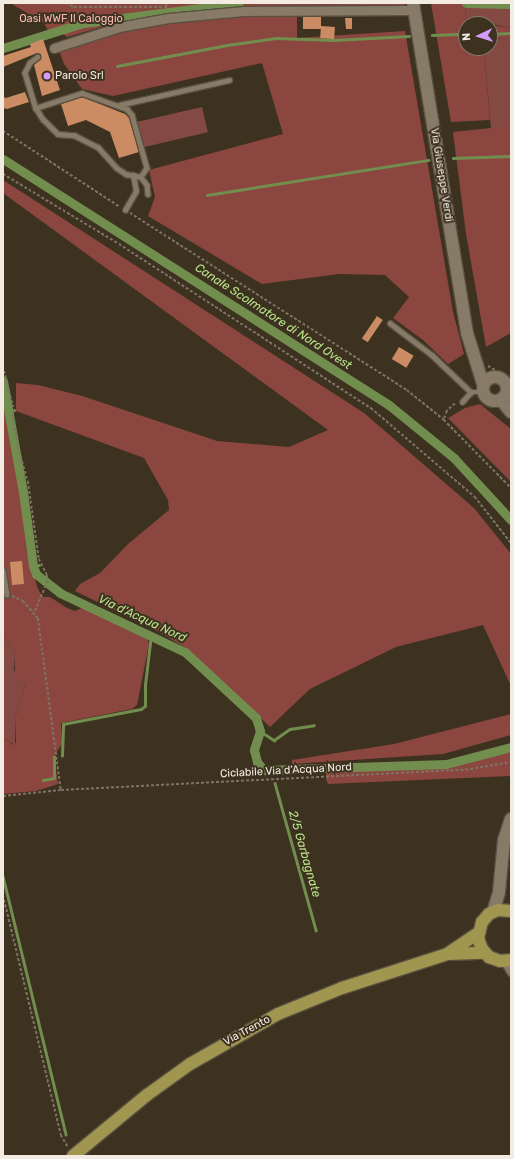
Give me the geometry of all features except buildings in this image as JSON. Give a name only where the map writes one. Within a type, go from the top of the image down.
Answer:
[{"type":"main road","name":"Via Trento","points":[[448,954],[478,933],[482,922],[493,912],[511,911]]},
{"type":"main road","points":[[478,933],[479,944],[485,953]]},
{"type":"main road","name":"Via Trento","points":[[73,1156],[168,1080],[234,1037],[324,994],[448,954],[485,953],[494,959],[509,964]]},
{"type":"street","points":[[50,50],[119,27],[168,18],[244,11],[413,6]]},
{"type":"street","name":"Via Giuseppe Verdi","points":[[413,6],[470,348],[486,385]]},
{"type":"street","points":[[502,401],[507,395],[509,386],[499,378],[486,385],[494,400],[502,401],[511,412]]},
{"type":"street","name":"Via Trento","points":[[493,912],[501,882],[501,857],[511,820]]},
{"type":"street","name":"Via Trento","points":[[501,882],[511,911]]},
{"type":"lane","points":[[38,57],[30,63],[25,73],[36,108],[58,134],[74,135],[98,147],[117,168],[126,174],[141,177],[147,185],[148,194]]},
{"type":"lane","points":[[119,105],[229,80]]},
{"type":"lane","points":[[36,108],[82,93],[119,105],[132,115],[147,168],[141,177]]},
{"type":"lane","points":[[125,210],[136,192],[133,175]]},
{"type":"lane","points":[[390,323],[432,355],[471,392]]},
{"type":"lane","points":[[464,401],[471,392],[486,385]]},
{"type":"lane","points":[[3,570],[7,595]]},
{"type":"path","points":[[66,3],[74,7],[167,7],[165,3]]},
{"type":"path","points":[[3,131],[407,390],[444,420],[511,488]]},
{"type":"path","points":[[3,174],[119,244],[371,408],[475,497],[511,543]]},
{"type":"path","points":[[3,366],[14,410],[12,418],[18,447],[28,481],[39,559],[44,566],[48,581],[43,588],[35,612],[44,659],[61,790]]},
{"type":"path","points":[[444,420],[447,411],[460,399],[464,401]]},
{"type":"path","points":[[7,595],[23,601],[35,612]]},
{"type":"path","name":"Ciclabile Via d’Acqua Nord","points":[[3,796],[61,790],[470,769],[511,762]]},
{"type":"path","points":[[3,895],[62,1135],[73,1156]]},
{"type":"shaded area","points":[[466,3],[511,3],[511,28],[498,25],[498,16],[465,16]]},
{"type":"shaded area","points":[[498,38],[511,39],[511,126],[491,129],[485,56],[498,56]]},
{"type":"shaded area","points":[[202,107],[208,132],[144,147],[138,122]]},
{"type":"shaded area","points":[[3,637],[10,643],[15,655],[14,670],[25,686],[15,718],[15,745],[3,738]]},
{"type":"green space","name":"Oasi WWF Il Caloggio","points":[[10,3],[405,3],[405,5],[243,7],[115,23],[67,37],[59,31],[50,34],[44,23]]},
{"type":"green space","points":[[431,3],[466,3],[465,16],[458,16],[458,56],[485,56],[490,120],[451,122]]},
{"type":"green space","points":[[297,13],[297,38],[405,31],[453,312],[464,354],[448,364],[423,340],[393,318],[409,297],[385,275],[339,274],[262,284],[148,216],[155,197],[149,170],[283,134],[262,63],[113,96],[82,89],[64,64],[59,50],[101,36],[164,22],[242,14]]},
{"type":"green space","points":[[498,26],[511,28],[511,39],[498,38]]},
{"type":"green space","points":[[511,126],[511,333],[486,347],[466,234],[453,132]]},
{"type":"green space","points":[[3,180],[364,413],[474,508],[511,554],[511,686],[483,625],[396,647],[310,689],[270,727],[186,648],[157,631],[75,591],[80,584],[100,573],[128,544],[169,510],[168,500],[144,458],[16,411],[16,383],[38,385],[82,396],[217,441],[289,447],[328,430],[3,193]]},
{"type":"green space","points":[[3,403],[18,477],[27,554],[38,589],[43,597],[50,597],[67,608],[75,611],[84,607],[147,637],[149,644],[137,705],[132,709],[61,723],[62,744],[54,755],[58,784],[36,791],[3,794],[3,738],[14,745],[16,742],[15,718],[25,686],[15,673],[15,655],[10,643],[3,637]]},
{"type":"green space","points":[[480,404],[511,429],[511,482],[448,418],[465,408]]},
{"type":"green space","points":[[511,714],[511,735],[443,754],[292,764],[292,760],[394,744]]},
{"type":"green space","points":[[511,752],[511,776],[328,784],[326,779],[326,772],[445,767]]},
{"type":"waterway","points":[[3,48],[83,23],[239,3]]},
{"type":"waterway","points":[[466,3],[511,4]]},
{"type":"waterway","points":[[498,34],[511,33]]},
{"type":"waterway","points":[[432,35],[458,34]]},
{"type":"waterway","points":[[117,66],[227,45],[276,38],[334,40],[409,36]]},
{"type":"waterway","points":[[453,158],[511,156]]},
{"type":"waterway","name":"Canale Scolmatore di Nord Ovest","points":[[3,159],[389,405],[454,458],[511,520]]},
{"type":"waterway","points":[[207,195],[428,160]]},
{"type":"waterway","name":"Via d'Acqua Nord","points":[[3,381],[23,492],[33,566],[36,574],[60,593],[185,652],[256,718],[260,731],[254,750],[257,762],[264,770],[446,764],[511,747]]},
{"type":"waterway","name":"Via d'Acqua Nord","points":[[8,411],[14,410]]},
{"type":"waterway","name":"Via d'Acqua Nord","points":[[33,566],[39,565]]},
{"type":"waterway","points":[[62,756],[63,724],[141,709],[145,706],[145,685],[151,635]]},
{"type":"waterway","points":[[260,731],[274,740],[290,729],[314,725]]},
{"type":"waterway","points":[[43,780],[54,778],[54,757]]},
{"type":"waterway","name":"2/5 Garbagnate","points":[[275,783],[316,930]]},
{"type":"waterway","points":[[3,876],[66,1134]]},
{"type":"place","name":"Parolo Srl","points":[[47,76]]}]
